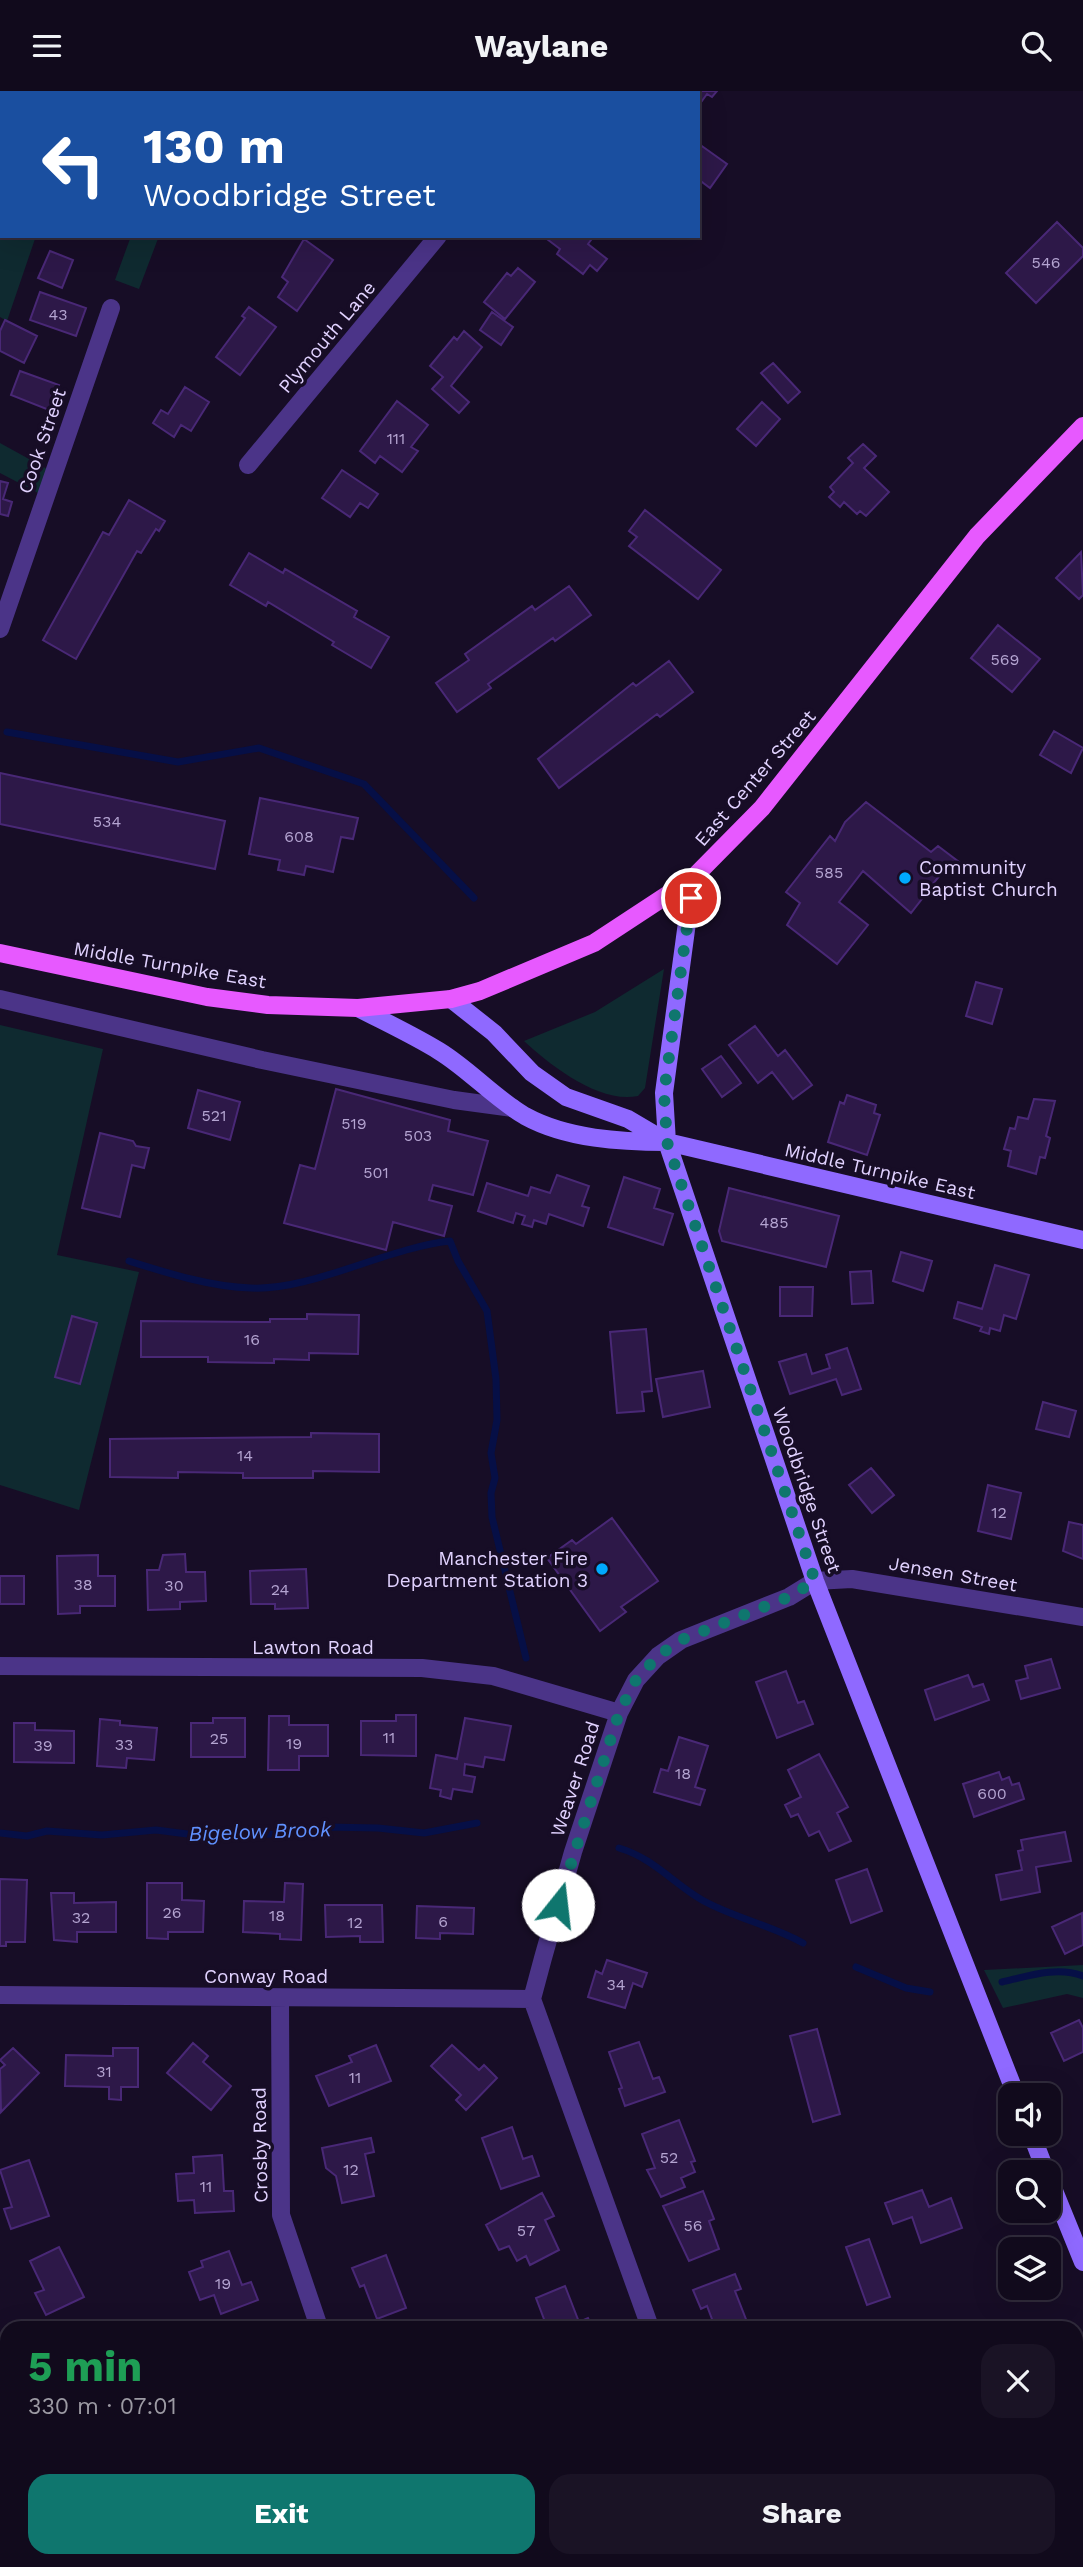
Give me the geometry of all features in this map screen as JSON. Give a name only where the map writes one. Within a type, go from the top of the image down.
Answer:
[{"type":"main road","name":"East Center Street","points":[[358,1008],[451,999],[480,991],[594,943],[693,878],[770,798],[978,537],[1083,426]]},
{"type":"main road","name":"Woodbridge Street","points":[[693,878],[664,1093],[667,1142],[815,1581],[1011,2083]]},
{"type":"main road","name":"Middle Turnpike East","points":[[0,953],[207,997],[268,1005],[358,1008],[441,1052],[514,1108],[546,1125],[625,1143],[667,1142],[1083,1240]]},
{"type":"main road","name":"Middle Turnpike East","points":[[451,999],[494,1033],[532,1073],[566,1097],[628,1119],[667,1142]]},
{"type":"main road","points":[[1061,2208],[1082,2258]]},
{"type":"street","name":"Plymouth Lane","points":[[248,465],[436,238]]},
{"type":"street","name":"Cook Street","points":[[0,629],[111,308]]},
{"type":"street","name":"Middle Turnpike East","points":[[0,999],[262,1060],[454,1100],[514,1108]]},
{"type":"street","name":"Jensen Street","points":[[815,1581],[852,1579],[1083,1618]]},
{"type":"street","name":"Weaver Road","points":[[532,1999],[573,1852],[619,1713],[636,1680],[658,1656],[681,1640],[789,1597],[815,1581]]},
{"type":"street","name":"Lawton Road","points":[[0,1666],[422,1668],[493,1676],[619,1713]]},
{"type":"street","name":"Conway Road","points":[[0,1995],[532,1999]]},
{"type":"street","name":"Crosby Road","points":[[280,1998],[281,2215],[318,2321]]},
{"type":"street","points":[[532,1999],[648,2321]]},
{"type":"green space","points":[[0,238],[35,238],[7,321],[0,317]]},
{"type":"green space","points":[[130,238],[158,238],[139,289],[115,280]]},
{"type":"green space","points":[[0,443],[49,470],[40,494],[0,473]]},
{"type":"green space","points":[[664,969],[645,1088],[638,1096],[607,1094],[576,1081],[524,1041],[595,1012]]},
{"type":"green space","points":[[0,1025],[103,1049],[57,1255],[139,1272],[79,1510],[0,1485]]},
{"type":"green space","points":[[1083,1965],[1083,1998],[1067,1994],[1003,2008],[984,1970]]},
{"type":"building","points":[[700,91],[717,91],[712,97],[707,94],[700,104]]},
{"type":"building","points":[[700,145],[727,164],[710,188],[700,180]]},
{"type":"building","points":[[1057,222],[1083,248],[1083,256],[1036,303],[1006,273]]},
{"type":"building","points":[[546,238],[592,238],[588,244],[607,259],[597,271],[590,265],[583,274],[557,254],[560,249]]},
{"type":"building","points":[[304,239],[333,260],[297,311],[278,297],[288,282],[282,277]]},
{"type":"building","points":[[50,251],[73,260],[62,288],[38,278]]},
{"type":"building","points":[[518,268],[535,282],[505,319],[484,302],[507,273],[511,276]]},
{"type":"building","points":[[40,292],[86,308],[76,336],[30,320]]},
{"type":"building","points":[[249,307],[276,327],[240,375],[216,357],[245,318],[242,316]]},
{"type":"building","points":[[492,312],[513,327],[501,345],[480,330]]},
{"type":"building","points":[[5,320],[37,336],[24,363],[0,351],[0,331]]},
{"type":"building","points":[[464,331],[482,347],[451,386],[469,402],[459,413],[432,389],[443,377],[430,366],[454,337],[457,340]]},
{"type":"building","points":[[773,363],[800,392],[788,403],[761,373]]},
{"type":"building","points":[[20,371],[59,385],[49,410],[11,395]]},
{"type":"building","points":[[185,387],[209,402],[191,431],[181,425],[174,437],[153,423],[161,410],[168,414]]},
{"type":"building","points":[[397,401],[428,425],[411,447],[418,451],[402,472],[380,456],[375,463],[360,451]]},
{"type":"building","points":[[762,402],[780,419],[756,446],[737,429]]},
{"type":"building","points":[[863,444],[876,456],[864,468],[889,492],[866,516],[860,511],[857,514],[844,502],[840,507],[829,497],[834,492],[830,487],[853,463],[848,458]]},
{"type":"building","points":[[342,470],[378,494],[368,508],[360,503],[350,517],[322,498]]},
{"type":"building","points":[[0,481],[8,483],[3,499],[12,502],[8,516],[0,514]]},
{"type":"building","points":[[129,500],[165,521],[159,531],[156,529],[141,553],[137,551],[76,659],[43,640],[103,532],[109,535]]},
{"type":"building","points":[[645,510],[721,570],[698,599],[629,546],[637,537],[629,531]]},
{"type":"building","points":[[1081,552],[1083,595],[1079,599],[1056,578]]},
{"type":"building","points":[[249,553],[283,573],[285,569],[357,611],[354,617],[389,637],[371,668],[268,602],[266,606],[230,585]]},
{"type":"building","points":[[569,586],[591,615],[488,684],[491,688],[457,712],[436,683],[469,660],[465,654],[532,606],[535,610]]},
{"type":"building","points":[[998,625],[1040,659],[1012,692],[971,658]]},
{"type":"building","points":[[669,661],[693,692],[660,717],[657,714],[559,788],[538,759],[633,683],[636,686]]},
{"type":"building","points":[[1054,731],[1083,748],[1071,773],[1040,755]]},
{"type":"building","points":[[0,773],[225,821],[215,869],[0,824]]},
{"type":"building","points":[[260,798],[358,818],[353,839],[341,837],[333,872],[306,866],[304,875],[278,870],[280,860],[249,854]]},
{"type":"building","name":"Community Baptist Church","points":[[866,802],[931,852],[938,846],[959,862],[954,868],[949,864],[932,885],[935,887],[931,892],[929,890],[911,913],[863,871],[839,902],[868,925],[837,964],[787,925],[800,903],[786,892],[830,836],[835,841],[845,822]]},
{"type":"building","points":[[976,982],[1002,989],[992,1024],[966,1016]]},
{"type":"building","points":[[755,1026],[778,1056],[785,1050],[812,1085],[793,1099],[772,1072],[758,1083],[729,1045]]},
{"type":"building","points":[[721,1056],[741,1083],[722,1097],[702,1069]]},
{"type":"building","points":[[336,1089],[450,1120],[448,1131],[488,1141],[473,1195],[433,1185],[429,1200],[452,1206],[444,1236],[393,1222],[386,1250],[284,1223],[300,1165],[315,1169]]},
{"type":"building","points":[[198,1090],[240,1102],[230,1140],[188,1128]]},
{"type":"building","points":[[847,1095],[876,1105],[874,1113],[880,1115],[867,1155],[828,1142],[840,1102],[844,1104]]},
{"type":"building","points":[[1034,1099],[1055,1101],[1046,1136],[1050,1138],[1045,1158],[1040,1157],[1036,1174],[1008,1166],[1011,1151],[1004,1149],[1010,1128],[1015,1129],[1018,1117],[1028,1119]]},
{"type":"building","points":[[100,1133],[149,1148],[144,1168],[132,1165],[120,1217],[82,1208]]},
{"type":"building","points":[[557,1175],[589,1186],[582,1206],[589,1208],[583,1226],[549,1214],[546,1224],[534,1220],[532,1227],[522,1224],[525,1216],[516,1213],[513,1223],[478,1211],[487,1183],[528,1196],[531,1187],[550,1193]]},
{"type":"building","points":[[624,1177],[660,1189],[654,1208],[673,1214],[663,1245],[608,1227]]},
{"type":"building","points":[[729,1188],[839,1216],[826,1267],[722,1241],[719,1231]]},
{"type":"building","points":[[901,1252],[932,1261],[923,1291],[893,1281]]},
{"type":"building","points":[[995,1265],[1029,1275],[1016,1319],[1004,1315],[1000,1331],[990,1328],[989,1334],[980,1331],[982,1327],[954,1318],[958,1302],[982,1309]]},
{"type":"building","points":[[871,1271],[873,1303],[852,1304],[850,1272]]},
{"type":"building","points":[[780,1287],[813,1287],[812,1316],[780,1316]]},
{"type":"building","points":[[307,1314],[359,1315],[358,1354],[309,1353],[309,1360],[274,1359],[274,1363],[208,1362],[208,1357],[141,1357],[141,1321],[270,1322],[270,1319],[307,1319]]},
{"type":"building","points":[[72,1316],[97,1323],[80,1384],[55,1377]]},
{"type":"building","points":[[646,1329],[652,1391],[642,1392],[644,1411],[617,1413],[610,1332]]},
{"type":"building","points":[[847,1348],[861,1389],[842,1395],[836,1379],[790,1394],[779,1362],[806,1354],[812,1374],[830,1368],[826,1355]]},
{"type":"building","points":[[703,1371],[710,1407],[663,1417],[656,1379]]},
{"type":"building","points":[[1043,1402],[1076,1411],[1069,1437],[1036,1429]]},
{"type":"building","points":[[311,1433],[379,1434],[379,1472],[313,1471],[313,1478],[243,1478],[243,1473],[178,1472],[178,1478],[110,1477],[110,1439],[311,1437]]},
{"type":"building","points":[[871,1468],[894,1495],[872,1513],[849,1485]]},
{"type":"building","points":[[988,1485],[1021,1493],[1011,1539],[978,1531]]},
{"type":"building","name":"Manchester Fire Department Station 3","points":[[612,1518],[658,1581],[621,1607],[626,1612],[600,1631],[547,1558],[572,1540],[576,1544]]},
{"type":"building","points":[[1069,1522],[1083,1525],[1083,1559],[1063,1551]]},
{"type":"building","points":[[185,1554],[186,1572],[205,1572],[206,1601],[180,1602],[180,1609],[148,1610],[147,1570],[159,1570],[163,1555]]},
{"type":"building","points":[[98,1555],[98,1576],[115,1576],[115,1606],[80,1606],[80,1613],[58,1614],[57,1556]]},
{"type":"building","points":[[306,1569],[308,1608],[275,1609],[275,1604],[251,1604],[250,1571]]},
{"type":"building","points":[[0,1576],[24,1576],[24,1604],[0,1604]]},
{"type":"building","points":[[1051,1659],[1060,1688],[1021,1699],[1016,1681],[1028,1678],[1025,1666]]},
{"type":"building","points":[[786,1671],[798,1703],[804,1701],[813,1724],[777,1738],[756,1682]]},
{"type":"building","points":[[968,1675],[973,1687],[983,1684],[989,1700],[935,1720],[925,1690]]},
{"type":"building","points":[[396,1715],[416,1715],[416,1756],[361,1755],[361,1721],[396,1721]]},
{"type":"building","points":[[269,1716],[289,1716],[289,1725],[328,1725],[328,1756],[299,1756],[299,1770],[268,1770]]},
{"type":"building","points":[[213,1718],[245,1718],[245,1757],[191,1757],[191,1723],[213,1723]]},
{"type":"building","points":[[465,1718],[511,1726],[504,1760],[485,1757],[483,1767],[465,1764],[464,1775],[475,1777],[472,1792],[453,1789],[451,1799],[440,1796],[441,1790],[430,1788],[436,1755],[457,1759]]},
{"type":"building","points":[[100,1719],[120,1721],[120,1725],[157,1728],[154,1760],[127,1758],[126,1768],[97,1766]]},
{"type":"building","points":[[14,1723],[35,1723],[35,1730],[74,1731],[74,1763],[14,1762]]},
{"type":"building","points":[[679,1737],[708,1746],[695,1787],[705,1790],[700,1805],[654,1792],[661,1769],[668,1771]]},
{"type":"building","points":[[819,1754],[848,1807],[837,1813],[851,1841],[829,1851],[819,1831],[809,1836],[798,1814],[791,1817],[785,1805],[801,1797],[788,1770]]},
{"type":"building","points":[[999,1772],[1002,1780],[1009,1777],[1012,1785],[1019,1783],[1024,1799],[974,1817],[963,1784]]},
{"type":"building","points":[[1065,1832],[1071,1861],[1036,1867],[1040,1892],[1001,1900],[996,1875],[1022,1870],[1018,1851],[1023,1850],[1021,1840]]},
{"type":"building","points":[[867,1869],[882,1911],[851,1923],[836,1880]]},
{"type":"building","points":[[0,1879],[27,1880],[25,1942],[6,1942],[6,1946],[0,1946]]},
{"type":"building","points":[[147,1883],[182,1883],[182,1900],[204,1901],[203,1932],[168,1932],[168,1939],[147,1938]]},
{"type":"building","points":[[285,1883],[303,1884],[301,1940],[280,1939],[280,1934],[243,1932],[244,1901],[284,1902]]},
{"type":"building","points":[[51,1893],[74,1893],[74,1903],[116,1902],[116,1932],[77,1932],[77,1942],[54,1940]]},
{"type":"building","points":[[325,1905],[382,1905],[383,1942],[360,1942],[360,1936],[326,1937]]},
{"type":"building","points":[[417,1906],[474,1908],[473,1934],[440,1933],[440,1939],[416,1938]]},
{"type":"building","points":[[1082,1913],[1083,1945],[1065,1954],[1052,1927]]},
{"type":"building","points":[[607,1960],[647,1973],[642,1987],[633,1983],[625,2008],[588,1997],[596,1971],[602,1974]]},
{"type":"building","points":[[1079,2020],[1083,2028],[1083,2052],[1064,2061],[1051,2033]]},
{"type":"building","points":[[817,2029],[840,2114],[813,2122],[790,2036]]},
{"type":"building","points":[[639,2042],[653,2079],[659,2077],[665,2092],[625,2106],[619,2089],[622,2088],[609,2052]]},
{"type":"building","points":[[193,2043],[208,2056],[203,2062],[231,2086],[211,2110],[167,2073]]},
{"type":"building","points":[[376,2045],[391,2081],[329,2106],[316,2076],[352,2062],[349,2056]]},
{"type":"building","points":[[452,2045],[479,2070],[484,2065],[497,2078],[466,2110],[456,2100],[461,2095],[431,2066]]},
{"type":"building","points":[[13,2048],[39,2073],[1,2112],[0,2069],[5,2065],[0,2060]]},
{"type":"building","points":[[113,2048],[138,2048],[138,2087],[121,2087],[121,2100],[109,2099],[109,2087],[65,2086],[66,2055],[113,2056]]},
{"type":"building","points":[[679,2120],[695,2161],[691,2162],[695,2172],[681,2178],[685,2187],[661,2197],[647,2170],[655,2168],[642,2134]]},
{"type":"building","points":[[512,2127],[523,2159],[532,2156],[539,2176],[501,2189],[482,2138]]},
{"type":"building","points":[[371,2138],[374,2152],[365,2154],[374,2196],[342,2203],[336,2176],[326,2168],[322,2148]]},
{"type":"building","points":[[222,2155],[224,2191],[233,2191],[234,2211],[195,2213],[194,2200],[178,2201],[176,2174],[194,2173],[193,2157]]},
{"type":"building","points":[[29,2160],[49,2216],[11,2229],[4,2209],[12,2207],[0,2170]]},
{"type":"building","points":[[922,2190],[929,2207],[951,2198],[962,2228],[921,2243],[912,2217],[893,2224],[885,2203]]},
{"type":"building","points":[[703,2191],[714,2219],[709,2221],[719,2249],[689,2261],[663,2206]]},
{"type":"building","points":[[542,2193],[554,2216],[545,2220],[559,2250],[530,2265],[526,2256],[517,2261],[509,2246],[499,2250],[486,2225]]},
{"type":"building","points":[[869,2239],[890,2297],[867,2305],[846,2247]]},
{"type":"building","points":[[59,2247],[84,2297],[46,2315],[35,2293],[44,2290],[30,2261]]},
{"type":"building","points":[[229,2251],[242,2285],[251,2282],[258,2300],[221,2314],[214,2295],[200,2300],[189,2272],[203,2267],[201,2261]]},
{"type":"building","points":[[386,2255],[406,2308],[377,2319],[364,2285],[360,2287],[352,2268]]},
{"type":"building","points":[[735,2274],[741,2289],[735,2291],[747,2321],[713,2321],[707,2306],[701,2309],[693,2290]]},
{"type":"building","points":[[565,2286],[579,2321],[545,2321],[536,2298]]},
{"type":"waterway","points":[[7,732],[178,762],[259,748],[364,784],[474,898]]},
{"type":"waterway","points":[[129,1261],[220,1285],[274,1287],[298,1283],[400,1252],[450,1241],[458,1261],[487,1311],[496,1379],[497,1420],[491,1453],[495,1478],[491,1493],[492,1517],[526,1658]]},
{"type":"waterway","name":"Bigelow Brook","points":[[0,1833],[27,1836],[47,1831],[102,1835],[156,1830],[195,1835],[284,1834],[326,1827],[378,1828],[424,1833],[477,1823]]},
{"type":"waterway","name":"Bigelow Brook","points":[[619,1848],[653,1864],[702,1900],[803,1943]]},
{"type":"waterway","name":"Bigelow Brook","points":[[856,1967],[906,1988],[930,1992]]},
{"type":"waterway","name":"Bigelow Brook","points":[[1002,1982],[1053,1972],[1083,1976]]},
{"type":"place","name":"Community Baptist Church","points":[[905,878]]},
{"type":"place","name":"Manchester Fire Department Station 3","points":[[602,1569]]},
{"type":"route","points":[[558,1905],[619,1713],[636,1680],[658,1656],[681,1640],[789,1597],[815,1581],[667,1142],[664,1093],[691,898]]}]
